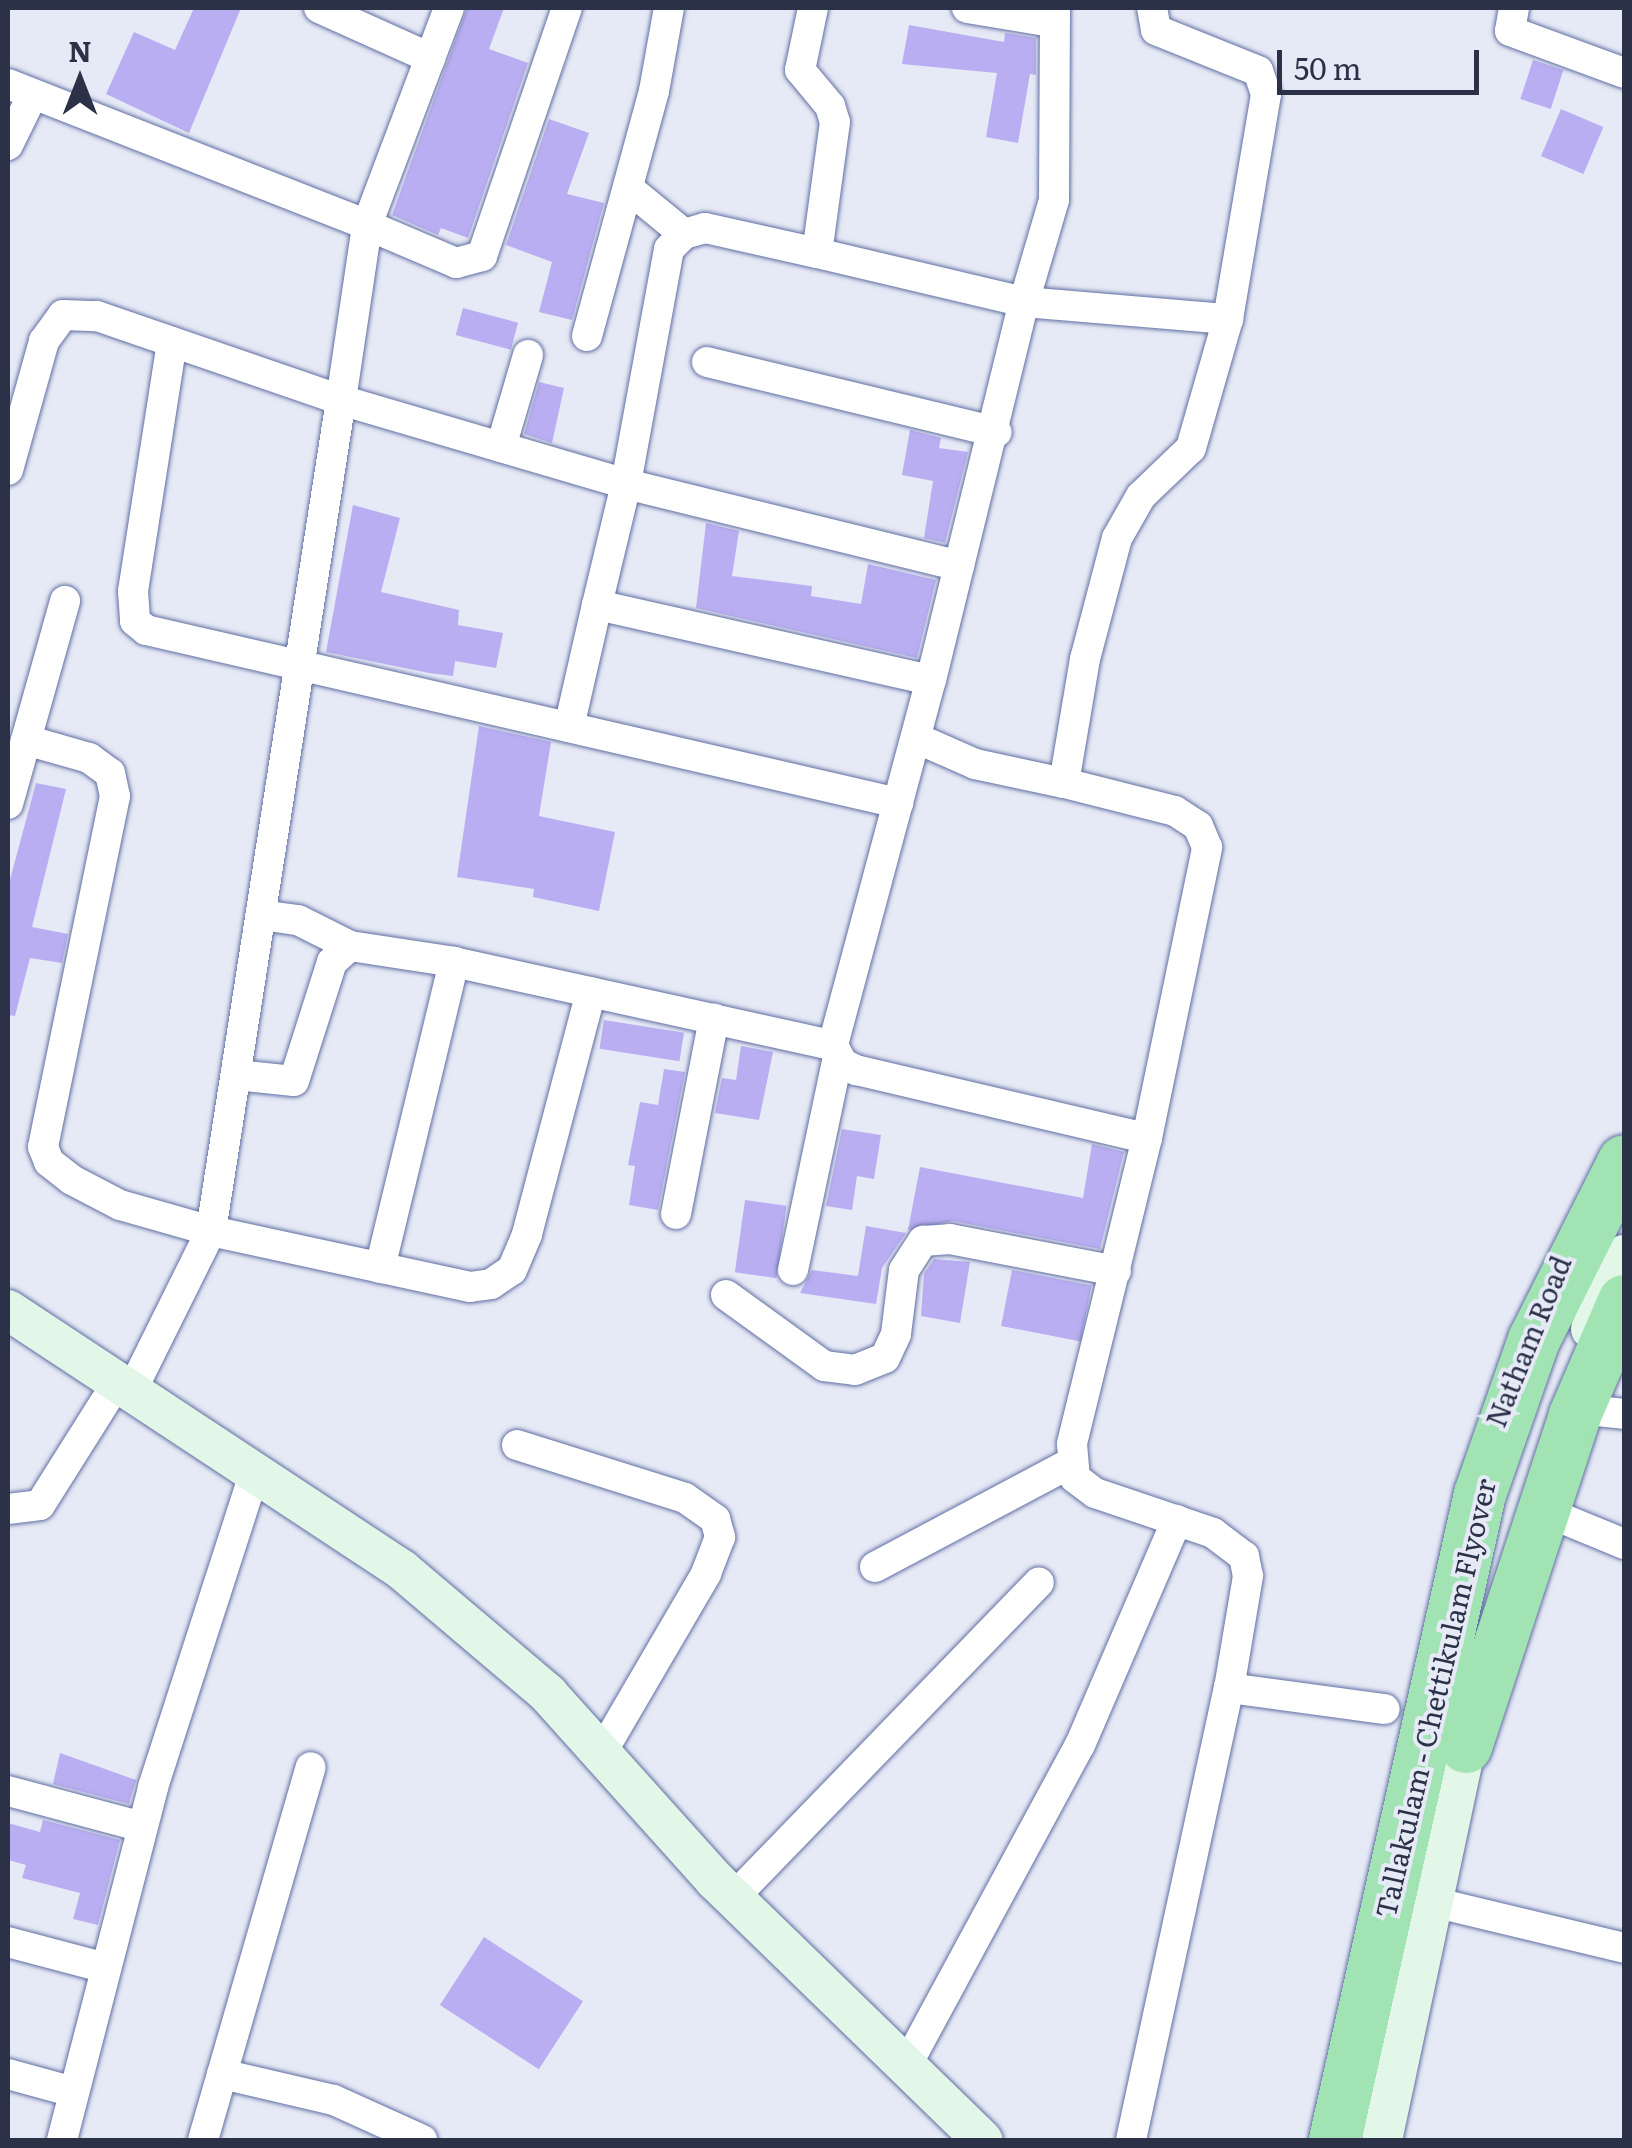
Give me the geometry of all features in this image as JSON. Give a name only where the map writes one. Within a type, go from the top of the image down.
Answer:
[{"type":"highway","name":"Tallakulam - Chettikulam Flyover","points":[[1335,2140],[1480,1494],[1545,1315],[1622,1144]]},
{"type":"highway","name":"Tallakulam - Chettikulam Flyover","points":[[1371,2140],[1510,1515],[1560,1367],[1624,1229]]},
{"type":"highway","points":[[1466,1748],[1575,1415],[1624,1301]]},
{"type":"main road","name":"Natham Road","points":[[1324,2140],[1458,1533],[1531,1321],[1622,1144]]},
{"type":"main road","name":"Natham Road","points":[[1382,2140],[1466,1748],[1513,1551],[1550,1431],[1624,1255]]},
{"type":"main road","points":[[8,1310],[402,1570],[548,1694],[734,1897],[904,2070],[982,2140]]},
{"type":"street","points":[[319,8],[430,58]]},
{"type":"street","points":[[8,1509],[40,1505],[125,1385],[212,1232],[367,225],[449,8]]},
{"type":"street","points":[[8,145],[20,90],[456,263],[482,256],[567,8]]},
{"type":"street","points":[[588,336],[628,188],[669,8]]},
{"type":"street","points":[[813,8],[800,70],[830,106],[834,122],[817,253]]},
{"type":"street","points":[[792,1270],[836,1051],[959,566],[997,432],[1024,302],[1054,200],[1054,15],[967,8]]},
{"type":"street","points":[[1064,783],[1085,659],[1117,538],[1140,496],[1191,448],[1228,319],[1266,94],[1258,71],[1156,30],[1152,8]]},
{"type":"street","points":[[1514,8],[1510,30],[1624,73]]},
{"type":"street","points":[[628,188],[684,234]]},
{"type":"street","points":[[569,726],[626,484],[660,278],[669,250],[684,234],[728,231],[1024,302],[1228,319]]},
{"type":"street","points":[[8,470],[44,342],[63,315],[97,316],[341,400],[626,484],[959,566]]},
{"type":"street","points":[[172,342],[132,591],[135,621],[162,636],[300,664],[898,802]]},
{"type":"street","points":[[501,447],[528,355]]},
{"type":"street","points":[[707,362],[997,432]]},
{"type":"street","points":[[8,804],[65,601]]},
{"type":"street","points":[[597,606],[931,680]]},
{"type":"street","points":[[916,738],[994,770],[1175,810],[1198,826],[1207,847],[1147,1138],[1069,1464],[1075,1478],[1095,1493],[1224,1538],[1244,1556],[1248,1576],[1229,1688],[1131,2140]]},
{"type":"street","points":[[26,740],[89,758],[110,774],[115,796],[44,1155],[72,1180],[120,1204],[212,1232],[470,1287],[512,1270],[590,992]]},
{"type":"street","points":[[260,915],[298,920],[350,946],[454,962],[714,1019],[836,1051],[856,1070],[1147,1138]]},
{"type":"street","points":[[236,1074],[294,1081],[332,962],[350,946]]},
{"type":"street","points":[[380,1268],[454,962]]},
{"type":"street","points":[[676,1214],[714,1019]]},
{"type":"street","points":[[726,1295],[824,1366],[855,1370],[885,1358],[896,1334],[904,1270],[923,1241],[950,1239],[1116,1271]]},
{"type":"street","points":[[1624,1345],[1611,1413],[1561,1518],[1435,1895],[1624,1948]]},
{"type":"street","points":[[516,1444],[685,1498],[716,1519],[717,1553],[601,1754]]},
{"type":"street","points":[[875,1567],[1069,1464]]},
{"type":"street","points":[[62,2140],[142,1828],[255,1472]]},
{"type":"street","points":[[1561,1518],[1624,1544]]},
{"type":"street","points":[[904,2070],[1080,1745],[1177,1520]]},
{"type":"street","points":[[734,1897],[1039,1582]]},
{"type":"street","points":[[1229,1688],[1385,1709]]},
{"type":"street","points":[[203,2140],[311,1766]]},
{"type":"street","points":[[8,1791],[142,1828]]},
{"type":"street","points":[[8,1942],[106,1968]]},
{"type":"street","points":[[8,2074],[74,2092]]},
{"type":"street","points":[[222,2074],[334,2100],[422,2140]]},
{"type":"building","points":[[194,8],[241,8],[189,133],[106,94],[134,32],[175,50]]},
{"type":"building","points":[[467,8],[504,8],[489,49],[528,63],[468,238],[441,228],[438,235],[392,215]]},
{"type":"building","points":[[909,25],[1004,42],[1005,33],[1036,38],[1036,75],[1030,74],[1018,143],[986,137],[997,73],[902,64]]},
{"type":"building","points":[[1533,60],[1563,70],[1551,109],[1520,99]]},
{"type":"building","points":[[1561,109],[1603,127],[1583,174],[1541,156]]},
{"type":"building","points":[[549,119],[589,133],[567,194],[604,203],[572,320],[539,312],[552,262],[506,245]]},
{"type":"building","points":[[463,308],[518,323],[511,350],[456,335]]},
{"type":"building","points":[[539,382],[564,388],[552,443],[524,434]]},
{"type":"building","points":[[910,430],[941,438],[939,448],[968,452],[945,543],[924,538],[933,481],[902,475]]},
{"type":"building","points":[[353,505],[400,518],[381,592],[459,610],[458,625],[503,633],[496,668],[455,661],[453,676],[326,652]]},
{"type":"building","points":[[706,523],[739,531],[732,576],[812,586],[811,596],[861,604],[868,564],[936,580],[917,658],[696,608]]},
{"type":"building","points":[[479,726],[551,742],[539,816],[615,832],[599,911],[533,897],[534,889],[457,877]]},
{"type":"building","points":[[36,783],[66,789],[32,927],[68,934],[62,963],[30,958],[15,1016],[8,1015],[8,887]]},
{"type":"building","points":[[604,1020],[684,1033],[679,1061],[599,1049]]},
{"type":"building","points":[[741,1046],[773,1052],[759,1120],[715,1113],[722,1078],[736,1080]]},
{"type":"building","points":[[664,1069],[685,1072],[658,1210],[629,1205],[635,1166],[628,1165],[640,1102],[658,1105]]},
{"type":"building","points":[[842,1129],[881,1135],[874,1179],[857,1176],[852,1210],[826,1206]]},
{"type":"building","points":[[1092,1144],[1124,1152],[1100,1249],[953,1221],[908,1230],[920,1167],[1083,1198]]},
{"type":"building","points":[[745,1200],[787,1206],[776,1278],[735,1272]]},
{"type":"building","points":[[866,1226],[906,1233],[882,1268],[876,1304],[800,1293],[812,1270],[858,1276]]},
{"type":"building","points":[[934,1259],[970,1262],[960,1323],[921,1316],[924,1274]]},
{"type":"building","points":[[1012,1270],[1092,1285],[1081,1341],[1001,1326]]},
{"type":"building","points":[[60,1753],[136,1780],[129,1804],[53,1784]]},
{"type":"building","points":[[43,1820],[120,1840],[98,1925],[73,1919],[80,1893],[22,1878],[26,1865],[8,1860],[8,1823],[40,1832]]},
{"type":"building","points":[[484,1937],[583,2001],[539,2069],[440,2005]]}]
